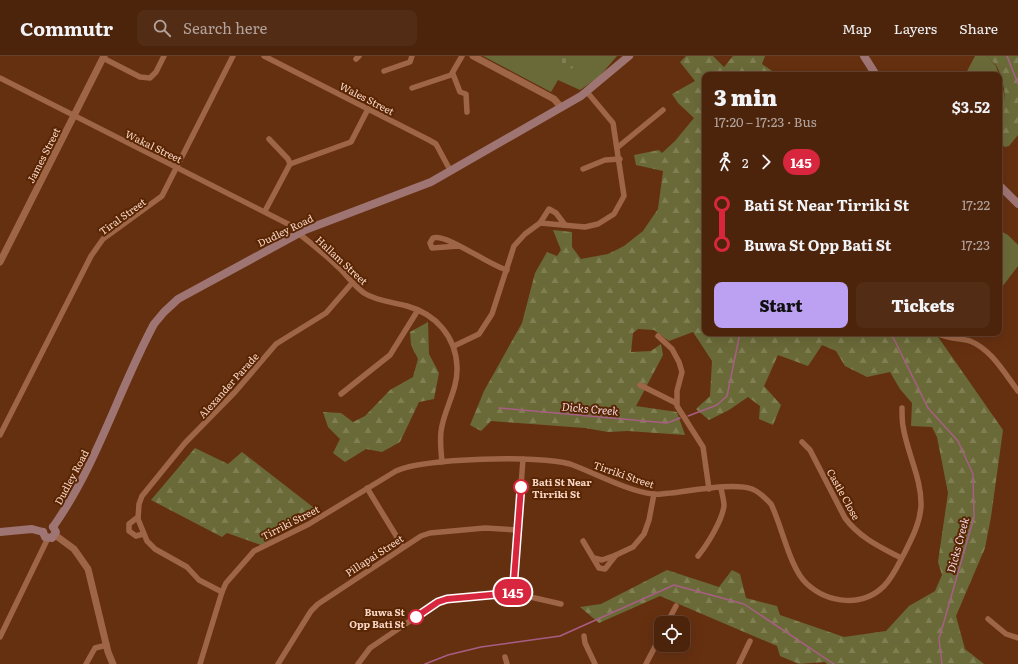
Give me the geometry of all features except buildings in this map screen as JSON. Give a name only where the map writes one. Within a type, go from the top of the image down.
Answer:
[{"type":"main road","name":"Dudley Road","points":[[50,533],[70,504],[105,433],[146,338],[163,313],[178,299],[197,287],[298,233],[420,186],[450,170],[587,92],[630,56]]},
{"type":"main road","points":[[864,56],[874,72]]},
{"type":"main road","points":[[1002,188],[1018,204]]},
{"type":"main road","points":[[0,532],[32,529],[50,533]]},
{"type":"street","points":[[104,57],[140,77],[150,78],[156,72],[164,56]]},
{"type":"street","name":"Tiral Street","points":[[0,435],[91,256],[104,239],[162,196],[233,56]]},
{"type":"street","name":"Wales Street","points":[[264,56],[436,144],[450,170]]},
{"type":"street","points":[[384,71],[410,62],[412,56]]},
{"type":"street","points":[[412,88],[453,74],[462,56]]},
{"type":"street","points":[[473,56],[554,99],[561,107]]},
{"type":"street","name":"James Street","points":[[0,262],[3,249],[104,57]]},
{"type":"street","points":[[453,74],[460,92],[466,94],[467,112]]},
{"type":"street","name":"Wakal Street","points":[[0,78],[265,211],[296,228],[298,233]]},
{"type":"street","points":[[540,223],[585,227],[598,224],[614,214],[624,196],[620,160],[613,123],[587,92]]},
{"type":"street","points":[[265,211],[290,164],[351,142],[368,109]]},
{"type":"street","points":[[618,147],[663,110]]},
{"type":"street","points":[[269,139],[288,159],[290,164]]},
{"type":"street","points":[[583,169],[605,160],[620,160]]},
{"type":"street","points":[[454,346],[479,334],[492,314],[514,246],[525,234],[540,223],[549,209],[556,213],[565,225]]},
{"type":"street","name":"Hallam Street","points":[[298,233],[338,266],[352,283],[372,297],[418,310],[438,323],[454,346],[457,367],[456,383],[442,425],[440,446],[442,462]]},
{"type":"street","points":[[459,246],[490,264],[507,270]]},
{"type":"street","name":"Alexander Parade","points":[[222,592],[199,580],[187,567],[155,549],[147,541],[143,534],[138,517],[139,504],[142,496],[186,443],[232,396],[276,344],[326,313],[352,283]]},
{"type":"street","points":[[341,394],[390,355],[418,310]]},
{"type":"street","points":[[658,336],[672,349],[682,372],[677,391],[676,403]]},
{"type":"street","points":[[943,336],[969,341],[986,350],[1018,391]]},
{"type":"street","points":[[640,385],[676,403],[703,447],[709,489]]},
{"type":"street","name":"Tirriki Street","points":[[200,664],[226,583],[254,551],[309,524],[367,488],[403,468],[442,462],[523,459],[558,462],[570,464],[654,494],[744,487],[753,490],[771,504],[800,575],[806,583],[822,595],[843,601],[863,599],[890,580],[916,528],[921,507],[919,484],[903,426],[902,408]]},
{"type":"street","name":"Castle Close","points":[[802,442],[810,450],[845,518],[852,527],[869,541],[901,558]]},
{"type":"street","points":[[513,593],[523,459]]},
{"type":"street","points":[[367,488],[403,547]]},
{"type":"street","points":[[698,556],[705,548],[723,512],[724,505],[721,488]]},
{"type":"street","points":[[594,558],[602,560],[633,547],[644,534],[648,524],[654,494]]},
{"type":"street","name":"Alexander Parade","points":[[138,517],[129,524],[128,531],[136,536],[143,534]]},
{"type":"street","name":"Pillapai Street","points":[[278,664],[311,611],[318,604],[421,536],[485,528],[517,530]]},
{"type":"street","points":[[0,637],[2,628],[50,533],[74,549],[88,569],[113,664]]},
{"type":"street","points":[[583,541],[599,568],[605,570],[616,555]]},
{"type":"street","points":[[358,664],[370,648],[438,602],[456,598],[513,593],[561,604]]},
{"type":"street","points":[[671,616],[676,606]]},
{"type":"street","points":[[988,619],[1006,634],[1018,638]]},
{"type":"street","points":[[584,636],[585,643],[595,664]]},
{"type":"street","points":[[739,664],[750,641]]},
{"type":"street","points":[[86,664],[95,648],[107,645]]},
{"type":"street","points":[[646,664],[654,649]]},
{"type":"street","points":[[505,657],[507,664]]},
{"type":"green space","points":[[483,56],[617,56],[599,77],[580,90],[558,80],[551,92]]},
{"type":"green space","points":[[548,56],[572,56],[577,58],[572,69]]},
{"type":"green space","points":[[686,56],[713,56],[724,67],[733,56],[765,56],[762,64],[774,72],[702,72],[702,336],[937,336],[1003,430],[991,517],[985,548],[956,616],[965,649],[984,664],[827,664],[825,662],[799,664],[780,656],[777,646],[660,596],[599,623],[580,607],[601,604],[667,570],[719,587],[732,570],[740,574],[746,598],[777,606],[780,615],[844,637],[886,631],[909,606],[935,591],[942,575],[938,562],[948,493],[937,437],[932,427],[911,426],[912,403],[900,389],[890,372],[867,377],[845,366],[836,351],[822,345],[808,366],[778,355],[764,386],[781,405],[773,425],[759,419],[760,406],[748,397],[729,410],[709,420],[696,409],[710,396],[712,361],[693,332],[669,341],[654,330],[638,329],[633,333],[631,352],[651,351],[661,344],[663,355],[636,406],[677,412],[685,435],[628,431],[608,432],[585,428],[491,421],[481,431],[470,425],[484,391],[522,323],[535,273],[547,252],[557,256],[561,250],[553,230],[572,232],[572,247],[581,259],[608,254],[624,246],[643,231],[658,209],[663,171],[636,165],[634,155],[659,150],[662,153],[675,141],[694,118],[678,103],[672,94],[695,81],[680,62]]},
{"type":"green space","points":[[975,56],[987,56],[996,66],[998,72],[967,72]]},
{"type":"green space","points":[[987,56],[1018,56],[1018,135],[1009,146],[1005,147],[1002,145],[1002,118],[1005,94],[1002,82],[1002,72],[999,72],[996,65]]},
{"type":"green space","points":[[1002,86],[1005,100],[1005,112],[1002,119]]},
{"type":"green space","points":[[1002,232],[1008,235],[1018,245],[1018,266],[1002,287]]},
{"type":"green space","points":[[428,322],[429,354],[439,373],[434,399],[419,402],[400,442],[382,452],[366,449],[345,462],[333,453],[340,439],[328,427],[323,412],[341,413],[353,422],[365,416],[390,390],[413,377],[418,359],[411,345],[410,332]]},
{"type":"green space","points":[[195,448],[228,464],[242,452],[318,511],[261,545],[227,533],[222,537],[151,500]]},
{"type":"waterway","points":[[1007,56],[1018,84]]},
{"type":"waterway","name":"Dicks Creek","points":[[688,416],[717,405],[727,396],[739,336]]},
{"type":"waterway","name":"Dicks Creek","points":[[892,336],[928,408],[958,441],[973,474],[974,517],[939,639],[942,664]]},
{"type":"waterway","name":"Dicks Creek","points":[[499,408],[667,423],[680,418]]},
{"type":"waterway","points":[[425,664],[448,655],[481,647],[560,636],[674,585],[744,604],[834,664]]},
{"type":"bus line","name":"145","points":[[416,617],[438,602],[447,599],[513,593],[521,487]]},
{"type":"place","name":"Bati St Near Tirriki St","points":[[521,487]]},
{"type":"place","name":"Buwa St Opp Bati St","points":[[416,617]]}]
